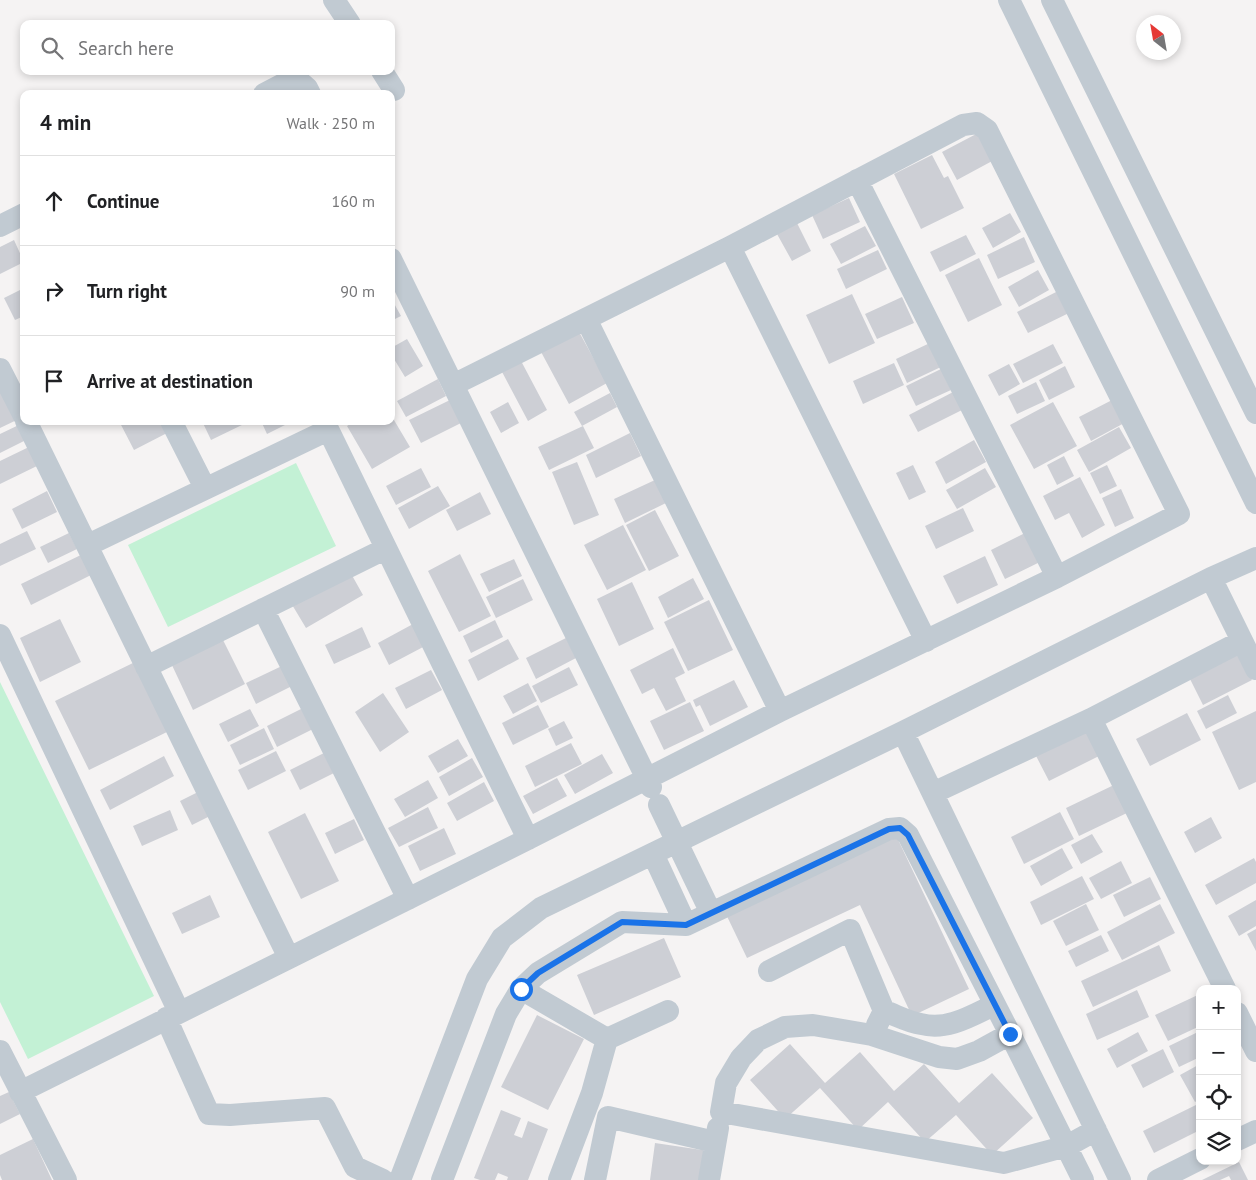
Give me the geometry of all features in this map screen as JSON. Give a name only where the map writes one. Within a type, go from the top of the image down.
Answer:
[{"type":"street","points":[[334,0],[347,20]]},
{"type":"street","points":[[1009,0],[1256,502]]},
{"type":"street","points":[[1052,0],[1256,413]]},
{"type":"street","points":[[385,75],[394,90]]},
{"type":"street","points":[[272,90],[287,82],[299,81],[308,90]]},
{"type":"street","points":[[20,1092],[528,839],[652,790],[780,711],[1057,577],[1179,514],[987,130],[977,123],[963,125],[730,247],[453,385]]},
{"type":"street","points":[[857,180],[1057,577]]},
{"type":"street","points":[[0,226],[20,216]]},
{"type":"street","points":[[730,247],[926,641]]},
{"type":"street","points":[[395,267],[678,842],[711,913]]},
{"type":"street","points":[[586,319],[780,711]]},
{"type":"street","points":[[0,369],[20,408]]},
{"type":"street","points":[[28,425],[289,958]]},
{"type":"street","points":[[173,425],[205,488]]},
{"type":"street","points":[[88,545],[205,488],[326,425],[528,839]]},
{"type":"street","points":[[146,667],[385,549]]},
{"type":"street","points":[[400,1180],[477,978],[502,938],[541,908],[903,732],[1211,578],[1256,558]]},
{"type":"street","points":[[1211,578],[1256,669]]},
{"type":"street","points":[[263,609],[408,899]]},
{"type":"street","points":[[0,635],[172,1015],[209,1114],[230,1115],[325,1108],[355,1167],[383,1180]]},
{"type":"street","points":[[933,793],[1091,719],[1242,641]]},
{"type":"street","points":[[1091,719],[1223,985]]},
{"type":"street","points":[[903,732],[1120,1180]]},
{"type":"street","points":[[442,1180],[506,1014],[521,989],[538,973],[622,922],[686,925],[889,829],[900,828],[908,835],[1067,1146],[1074,1175],[1106,1152]]},
{"type":"street","points":[[653,854],[686,925]]},
{"type":"street","points":[[768,971],[850,930],[884,1011],[921,1025],[947,1026],[994,1005]]},
{"type":"street","points":[[521,989],[607,1039]]},
{"type":"street","points":[[559,1180],[592,1093],[607,1039],[668,1011]]},
{"type":"street","points":[[872,1035],[884,1011]]},
{"type":"street","points":[[1241,1021],[1256,1051]]},
{"type":"street","points":[[708,1180],[726,1083],[741,1058],[758,1040],[785,1027],[813,1025],[872,1035],[939,1057],[957,1059],[979,1051],[1010,1034]]},
{"type":"street","points":[[0,1051],[66,1180]]},
{"type":"street","points":[[721,1112],[1004,1163],[1067,1146],[1096,1130]]},
{"type":"street","points":[[594,1180],[608,1117],[715,1142]]},
{"type":"street","points":[[1241,1138],[1256,1130]]},
{"type":"street","points":[[1158,1180],[1196,1161]]},
{"type":"green space","points":[[296,463],[336,546],[168,627],[128,545]]},
{"type":"green space","points":[[0,682],[154,996],[28,1059],[0,1002]]},
{"type":"building","points":[[980,132],[994,160],[957,180],[942,152]]},
{"type":"building","points":[[932,155],[944,178],[948,176],[964,208],[921,229],[894,174]]},
{"type":"building","points":[[849,198],[860,222],[823,239],[812,215]]},
{"type":"building","points":[[1010,213],[1021,232],[993,248],[982,228]]},
{"type":"building","points":[[797,223],[811,251],[792,261],[777,234]]},
{"type":"building","points":[[865,226],[876,246],[841,264],[830,244]]},
{"type":"building","points":[[966,235],[976,254],[940,272],[930,252]]},
{"type":"building","points":[[1024,237],[1035,262],[998,279],[987,255]]},
{"type":"building","points":[[14,240],[20,253],[20,264],[0,274],[0,247]]},
{"type":"building","points":[[878,250],[887,269],[846,289],[837,269]]},
{"type":"building","points":[[979,258],[1002,305],[968,322],[945,275]]},
{"type":"building","points":[[1038,270],[1049,290],[1019,307],[1008,287]]},
{"type":"building","points":[[20,290],[20,318],[15,320],[4,298]]},
{"type":"building","points":[[1060,290],[1071,312],[1028,333],[1017,312]]},
{"type":"building","points":[[852,294],[875,343],[829,364],[806,315]]},
{"type":"building","points":[[902,297],[914,323],[877,339],[865,314]]},
{"type":"building","points":[[395,305],[401,316],[395,319]]},
{"type":"building","points":[[578,330],[607,383],[569,404],[540,350]]},
{"type":"building","points":[[407,339],[423,366],[405,377],[395,361],[395,346]]},
{"type":"building","points":[[932,342],[943,366],[907,383],[896,359]]},
{"type":"building","points":[[1053,344],[1063,363],[1023,383],[1013,364]]},
{"type":"building","points":[[520,359],[547,410],[528,421],[501,370]]},
{"type":"building","points":[[894,363],[904,385],[863,404],[853,381]]},
{"type":"building","points":[[1009,364],[1020,384],[999,396],[988,375]]},
{"type":"building","points":[[1065,366],[1075,387],[1049,400],[1039,380]]},
{"type":"building","points":[[941,369],[951,390],[916,406],[906,386]]},
{"type":"building","points":[[438,379],[446,396],[406,417],[397,401]]},
{"type":"building","points":[[0,381],[20,412],[20,418],[0,428]]},
{"type":"building","points":[[1036,382],[1045,401],[1017,414],[1008,396]]},
{"type":"building","points":[[955,391],[964,409],[918,432],[909,415]]},
{"type":"building","points":[[610,393],[617,407],[582,426],[574,412]]},
{"type":"building","points":[[1116,398],[1128,421],[1091,441],[1079,417]]},
{"type":"building","points":[[450,400],[461,423],[421,443],[409,420]]},
{"type":"building","points":[[508,402],[519,423],[501,433],[490,412]]},
{"type":"building","points":[[1053,402],[1077,446],[1034,469],[1010,425]]},
{"type":"building","points":[[395,422],[410,447],[372,469],[347,426],[395,425]]},
{"type":"building","points":[[20,424],[26,425],[32,437],[0,453],[0,434]]},
{"type":"building","points":[[121,425],[165,425],[169,432],[134,450]]},
{"type":"building","points":[[204,425],[242,425],[211,440]]},
{"type":"building","points":[[263,425],[285,425],[267,434]]},
{"type":"building","points":[[583,426],[594,448],[549,470],[538,447]]},
{"type":"building","points":[[1119,427],[1131,448],[1089,472],[1077,450]]},
{"type":"building","points":[[630,433],[641,456],[596,478],[586,455]]},
{"type":"building","points":[[974,440],[986,462],[946,484],[935,462]]},
{"type":"building","points":[[31,446],[39,465],[0,484],[0,461]]},
{"type":"building","points":[[1064,456],[1074,476],[1057,485],[1047,465]]},
{"type":"building","points":[[577,462],[599,515],[574,525],[552,472]]},
{"type":"building","points":[[913,465],[926,492],[909,500],[896,473]]},
{"type":"building","points":[[1107,465],[1117,486],[1100,494],[1090,473]]},
{"type":"building","points":[[421,468],[431,487],[396,505],[386,486]]},
{"type":"building","points":[[985,468],[996,487],[957,509],[946,490]]},
{"type":"building","points":[[1080,477],[1105,525],[1082,538],[1069,513],[1055,520],[1043,496]]},
{"type":"building","points":[[655,480],[666,503],[625,523],[614,499]]},
{"type":"building","points":[[438,486],[450,506],[409,529],[398,508]]},
{"type":"building","points":[[1121,489],[1134,518],[1115,527],[1102,498]]},
{"type":"building","points":[[47,491],[57,512],[22,529],[12,509]]},
{"type":"building","points":[[480,492],[491,514],[457,531],[446,510]]},
{"type":"building","points":[[963,508],[974,531],[936,549],[925,526]]},
{"type":"building","points":[[655,510],[679,556],[649,571],[626,525]]},
{"type":"building","points":[[623,525],[646,570],[607,590],[584,545]]},
{"type":"building","points":[[27,531],[36,549],[0,566],[0,544]]},
{"type":"building","points":[[1029,531],[1044,560],[1005,579],[991,550]]},
{"type":"building","points":[[69,533],[77,549],[48,563],[40,547]]},
{"type":"building","points":[[85,553],[95,573],[31,605],[21,584]]},
{"type":"building","points":[[460,554],[491,616],[459,632],[428,571]]},
{"type":"building","points":[[985,556],[998,585],[957,604],[943,576]]},
{"type":"building","points":[[514,559],[522,576],[489,592],[480,574]]},
{"type":"building","points":[[349,570],[363,595],[306,628],[291,603]]},
{"type":"building","points":[[693,578],[704,599],[668,618],[658,597]]},
{"type":"building","points":[[523,579],[533,600],[496,618],[486,597]]},
{"type":"building","points":[[632,582],[654,629],[619,646],[597,599]]},
{"type":"building","points":[[709,600],[733,650],[688,671],[664,622]]},
{"type":"building","points":[[60,619],[81,662],[40,682],[20,638]]},
{"type":"building","points":[[495,620],[503,637],[471,653],[463,636]]},
{"type":"building","points":[[413,624],[425,646],[389,665],[378,643]]},
{"type":"building","points":[[362,627],[371,647],[334,664],[325,645]]},
{"type":"building","points":[[222,638],[245,684],[193,710],[171,663]]},
{"type":"building","points":[[566,638],[576,658],[536,679],[526,658]]},
{"type":"building","points":[[508,639],[519,659],[478,681],[468,660]]},
{"type":"building","points":[[673,648],[685,673],[675,678],[686,701],[666,711],[654,688],[642,694],[630,670]]},
{"type":"building","points":[[1237,652],[1252,680],[1203,705],[1189,677]]},
{"type":"building","points":[[135,662],[169,731],[89,770],[55,701]]},
{"type":"building","points":[[284,665],[294,685],[256,704],[246,683]]},
{"type":"building","points":[[569,667],[578,685],[541,703],[532,686]]},
{"type":"building","points":[[431,670],[442,690],[406,709],[395,688]]},
{"type":"building","points":[[734,680],[748,707],[710,726],[700,705],[696,707],[693,700]]},
{"type":"building","points":[[528,683],[537,701],[513,714],[503,696]]},
{"type":"building","points":[[383,693],[409,732],[380,752],[355,712]]},
{"type":"building","points":[[1228,695],[1237,713],[1206,729],[1197,711]]},
{"type":"building","points":[[690,702],[704,731],[664,750],[650,721]]},
{"type":"building","points":[[538,705],[549,727],[513,745],[502,723]]},
{"type":"building","points":[[303,708],[313,729],[277,747],[267,726]]},
{"type":"building","points":[[250,709],[259,726],[228,742],[219,724]]},
{"type":"building","points":[[1256,711],[1256,782],[1239,790],[1212,732]]},
{"type":"building","points":[[1187,713],[1201,740],[1150,766],[1136,739]]},
{"type":"building","points":[[564,721],[573,738],[556,746],[548,729]]},
{"type":"building","points":[[1088,724],[1103,754],[1049,781],[1034,752]]},
{"type":"building","points":[[264,728],[274,749],[240,765],[230,745]]},
{"type":"building","points":[[458,739],[468,756],[438,773],[428,756]]},
{"type":"building","points":[[571,743],[582,764],[535,787],[525,766]]},
{"type":"building","points":[[276,751],[286,771],[248,790],[238,770]]},
{"type":"building","points":[[324,753],[334,773],[300,790],[290,770]]},
{"type":"building","points":[[602,754],[613,773],[575,794],[564,775]]},
{"type":"building","points":[[164,756],[174,776],[110,810],[100,790]]},
{"type":"building","points":[[472,758],[483,777],[449,796],[439,777]]},
{"type":"building","points":[[557,778],[567,796],[533,814],[523,796]]},
{"type":"building","points":[[428,780],[438,798],[405,817],[394,799]]},
{"type":"building","points":[[484,782],[494,801],[457,821],[447,803]]},
{"type":"building","points":[[1116,784],[1129,812],[1079,836],[1066,808]]},
{"type":"building","points":[[204,789],[216,813],[192,825],[180,801]]},
{"type":"building","points":[[428,807],[438,828],[399,847],[388,828]]},
{"type":"building","points":[[170,810],[178,830],[142,846],[133,826]]},
{"type":"building","points":[[1060,812],[1074,839],[1024,864],[1011,837]]},
{"type":"building","points":[[305,813],[339,881],[301,899],[268,832]]},
{"type":"building","points":[[1211,817],[1222,838],[1195,853],[1184,832]]},
{"type":"building","points":[[354,819],[364,840],[335,854],[325,833]]},
{"type":"building","points":[[444,828],[456,854],[420,871],[408,846]]},
{"type":"building","points":[[893,829],[969,989],[912,1016],[860,905],[747,958],[724,910]]},
{"type":"building","points":[[1092,834],[1103,852],[1081,864],[1071,845]]},
{"type":"building","points":[[1062,848],[1073,868],[1041,886],[1030,866]]},
{"type":"building","points":[[1254,858],[1256,862],[1256,883],[1216,905],[1205,885]]},
{"type":"building","points":[[1121,861],[1132,883],[1101,899],[1089,878]]},
{"type":"building","points":[[1082,876],[1094,899],[1041,925],[1030,902]]},
{"type":"building","points":[[1150,877],[1161,899],[1124,917],[1113,895]]},
{"type":"building","points":[[210,895],[220,917],[182,934],[172,913]]},
{"type":"building","points":[[1256,900],[1256,926],[1239,936],[1228,916]]},
{"type":"building","points":[[1086,904],[1099,930],[1066,946],[1053,921]]},
{"type":"building","points":[[1160,904],[1175,933],[1122,960],[1107,932]]},
{"type":"building","points":[[1256,929],[1256,951],[1247,934]]},
{"type":"building","points":[[1101,935],[1109,951],[1076,967],[1068,951]]},
{"type":"building","points":[[664,938],[681,977],[594,1015],[577,975]]},
{"type":"building","points":[[1159,945],[1171,971],[1093,1007],[1081,981]]},
{"type":"building","points":[[1137,990],[1149,1017],[1097,1040],[1086,1014]]},
{"type":"building","points":[[1196,996],[1196,1028],[1168,1041],[1155,1015]]},
{"type":"building","points":[[537,1015],[584,1039],[548,1110],[501,1087]]},
{"type":"building","points":[[1138,1032],[1148,1051],[1117,1068],[1107,1049]]},
{"type":"building","points":[[1196,1033],[1196,1059],[1179,1067],[1169,1046]]},
{"type":"building","points":[[790,1044],[825,1083],[860,1052],[894,1091],[924,1064],[959,1103],[992,1073],[1033,1118],[992,1155],[956,1115],[925,1142],[888,1102],[858,1130],[820,1088],[785,1119],[750,1080]]},
{"type":"building","points":[[1163,1049],[1174,1072],[1143,1088],[1131,1065]]},
{"type":"building","points":[[1196,1066],[1195,1102],[1180,1075]]},
{"type":"building","points":[[9,1092],[20,1114],[0,1124],[0,1096]]},
{"type":"building","points":[[1196,1105],[1196,1132],[1154,1153],[1143,1131]]},
{"type":"building","points":[[501,1110],[521,1118],[514,1135],[522,1138],[528,1121],[548,1129],[528,1180],[507,1180],[508,1177],[498,1173],[495,1180],[474,1178]]},
{"type":"building","points":[[33,1139],[52,1180],[2,1180],[0,1175],[0,1155]]},
{"type":"building","points":[[655,1143],[709,1151],[705,1180],[650,1180]]},
{"type":"building","points":[[1233,1165],[1240,1165],[1248,1180],[1231,1180],[1229,1176],[1220,1180],[1202,1180]]},
{"type":"route","points":[[521,989],[538,973],[622,922],[686,925],[889,829],[900,828],[908,835],[1010,1034]]}]
